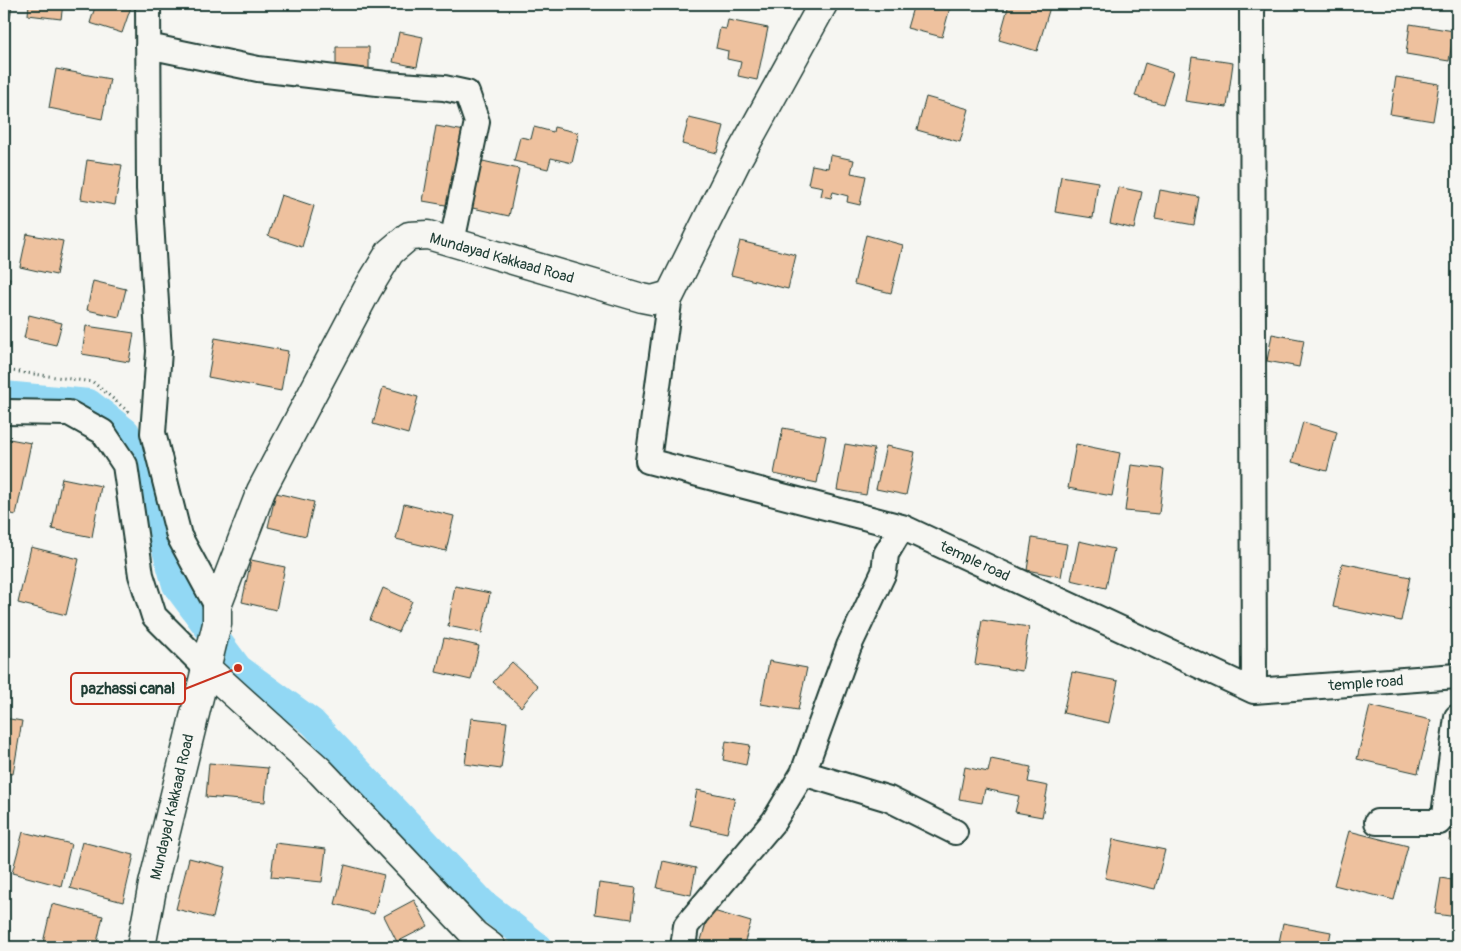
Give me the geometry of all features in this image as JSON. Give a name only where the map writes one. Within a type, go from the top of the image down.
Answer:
[{"type":"main road","points":[[670,295],[736,162],[823,4]]},
{"type":"main road","name":"Mundayad Kakkaad Road","points":[[141,947],[153,884],[217,615],[262,491],[367,290],[390,252],[409,236],[428,234],[642,298],[652,300],[670,295]]},
{"type":"main road","points":[[206,660],[320,771],[475,935],[491,947]]},
{"type":"street","points":[[148,4],[149,189],[159,351],[153,432],[179,536],[217,615]]},
{"type":"street","points":[[1252,4],[1254,691]]},
{"type":"street","points":[[148,46],[258,69],[386,84],[444,88],[467,93],[478,122],[452,242]]},
{"type":"street","name":"temple road","points":[[670,295],[648,461],[902,527],[1254,691],[1457,676]]},
{"type":"street","points":[[4,412],[69,414],[102,432],[125,465],[141,575],[154,616],[206,660]]},
{"type":"street","points":[[683,947],[686,926],[774,820],[803,773],[849,646],[884,572],[886,554],[902,527]]},
{"type":"street","points":[[1377,822],[1439,822],[1444,815],[1457,717]]},
{"type":"street","points":[[803,773],[889,799],[955,832]]},
{"type":"building","points":[[4,4],[12,4],[10,18],[4,17]]},
{"type":"building","points":[[29,4],[63,4],[61,19],[28,15]]},
{"type":"building","points":[[96,4],[132,4],[122,33],[90,23]]},
{"type":"building","points":[[914,4],[951,4],[942,37],[907,28]]},
{"type":"building","points":[[1009,4],[1039,4],[1050,7],[1037,51],[999,40]]},
{"type":"building","points":[[728,20],[768,28],[757,80],[738,76],[741,62],[727,59],[728,51],[716,48],[720,28],[726,29]]},
{"type":"building","points":[[1410,24],[1454,31],[1449,61],[1406,54]]},
{"type":"building","points":[[399,32],[423,37],[417,67],[393,62]]},
{"type":"building","points":[[336,47],[369,47],[369,76],[336,76]]},
{"type":"building","points":[[1192,57],[1233,63],[1227,107],[1185,101]]},
{"type":"building","points":[[1145,63],[1173,72],[1163,104],[1135,96]]},
{"type":"building","points":[[56,69],[110,79],[102,119],[49,108]]},
{"type":"building","points":[[1396,77],[1439,84],[1433,121],[1390,114]]},
{"type":"building","points":[[926,97],[969,109],[960,142],[917,130]]},
{"type":"building","points":[[689,118],[724,126],[717,153],[682,144]]},
{"type":"building","points":[[436,126],[471,132],[457,207],[423,201]]},
{"type":"building","points":[[534,127],[553,132],[554,127],[579,133],[572,163],[551,158],[548,169],[514,161],[520,137],[531,139]]},
{"type":"building","points":[[830,155],[854,160],[851,173],[866,176],[860,205],[847,202],[848,196],[833,192],[831,198],[821,196],[823,187],[808,184],[812,165],[828,168]]},
{"type":"building","points":[[87,160],[122,165],[115,205],[81,199]]},
{"type":"building","points":[[478,160],[519,169],[509,216],[468,207]]},
{"type":"building","points":[[1061,176],[1098,182],[1093,218],[1055,212]]},
{"type":"building","points":[[1118,187],[1142,192],[1134,229],[1110,223]]},
{"type":"building","points":[[1160,190],[1199,197],[1194,225],[1155,218]]},
{"type":"building","points":[[281,195],[314,206],[302,247],[268,236]]},
{"type":"building","points":[[27,234],[63,241],[56,275],[20,267]]},
{"type":"building","points":[[866,235],[903,245],[891,293],[854,284]]},
{"type":"building","points":[[740,241],[796,255],[788,289],[731,275]]},
{"type":"building","points":[[4,277],[10,278],[4,306]]},
{"type":"building","points":[[93,281],[126,289],[119,317],[87,310]]},
{"type":"building","points":[[29,315],[62,323],[56,345],[24,338]]},
{"type":"building","points":[[86,326],[134,333],[129,362],[82,354]]},
{"type":"building","points":[[1272,334],[1304,340],[1299,367],[1267,361]]},
{"type":"building","points":[[215,338],[288,351],[281,391],[208,377]]},
{"type":"building","points":[[383,387],[418,397],[408,434],[373,424]]},
{"type":"building","points":[[1303,422],[1337,432],[1327,471],[1292,462]]},
{"type":"building","points":[[783,428],[826,436],[817,483],[774,474]]},
{"type":"building","points":[[4,438],[31,443],[16,515],[4,512]]},
{"type":"building","points":[[845,444],[874,449],[866,495],[837,490]]},
{"type":"building","points":[[1076,444],[1120,453],[1112,496],[1068,488]]},
{"type":"building","points":[[886,446],[915,452],[906,495],[876,489]]},
{"type":"building","points":[[1131,465],[1164,469],[1159,514],[1125,511]]},
{"type":"building","points":[[62,478],[101,486],[92,537],[52,529]]},
{"type":"building","points":[[276,493],[314,502],[306,536],[268,527]]},
{"type":"building","points":[[404,504],[454,516],[446,551],[396,539]]},
{"type":"building","points":[[1032,538],[1067,544],[1061,577],[1027,570]]},
{"type":"building","points":[[1079,541],[1114,549],[1106,588],[1071,580]]},
{"type":"building","points":[[31,547],[79,559],[66,615],[18,603]]},
{"type":"building","points":[[251,560],[285,567],[276,610],[242,602]]},
{"type":"building","points":[[1342,563],[1410,577],[1401,621],[1333,607]]},
{"type":"building","points":[[455,586],[490,593],[482,633],[448,626]]},
{"type":"building","points":[[383,588],[412,601],[398,632],[370,620]]},
{"type":"building","points":[[982,620],[1029,627],[1022,671],[975,664]]},
{"type":"building","points":[[444,638],[479,646],[471,680],[436,672]]},
{"type":"building","points":[[769,661],[807,668],[798,710],[761,704]]},
{"type":"building","points":[[512,662],[538,686],[521,707],[493,682]]},
{"type":"building","points":[[1072,672],[1118,681],[1109,723],[1063,713]]},
{"type":"building","points":[[1370,706],[1431,720],[1418,773],[1357,759]]},
{"type":"building","points":[[4,718],[22,721],[13,774],[4,773]]},
{"type":"building","points":[[471,718],[507,722],[501,769],[465,764]]},
{"type":"building","points":[[726,741],[750,745],[746,765],[723,760]]},
{"type":"building","points":[[991,759],[1031,767],[1028,782],[1048,786],[1042,817],[1015,812],[1019,796],[985,789],[982,803],[959,799],[965,767],[988,772]]},
{"type":"building","points":[[209,763],[268,768],[265,802],[206,797]]},
{"type":"building","points":[[697,790],[735,798],[727,833],[690,825]]},
{"type":"building","points":[[1457,797],[1457,842],[1449,841]]},
{"type":"building","points":[[1349,831],[1408,846],[1394,900],[1334,885]]},
{"type":"building","points":[[23,832],[71,844],[61,886],[12,873]]},
{"type":"building","points":[[1113,839],[1165,850],[1155,889],[1105,878]]},
{"type":"building","points":[[82,842],[134,855],[123,902],[70,888]]},
{"type":"building","points":[[275,843],[326,849],[322,882],[271,877]]},
{"type":"building","points":[[189,858],[225,867],[213,918],[176,909]]},
{"type":"building","points":[[663,861],[696,868],[691,895],[657,888]]},
{"type":"building","points":[[345,865],[384,875],[374,914],[335,904]]},
{"type":"building","points":[[1441,878],[1457,881],[1457,917],[1435,914]]},
{"type":"building","points":[[599,883],[636,888],[632,919],[595,914]]},
{"type":"building","points":[[414,900],[428,926],[397,942],[384,916]]},
{"type":"building","points":[[52,904],[103,916],[96,947],[42,947]]},
{"type":"building","points":[[710,910],[751,922],[743,947],[699,947]]},
{"type":"building","points":[[1283,923],[1331,932],[1328,947],[1278,947]]},
{"type":"building","points":[[294,944],[308,947],[293,947]]},
{"type":"waterway","points":[[4,395],[89,403],[126,432],[161,532],[176,585],[238,668],[312,722],[483,903],[539,947]]},
{"type":"place","name":"pazhassi canal","points":[[238,668]]}]
